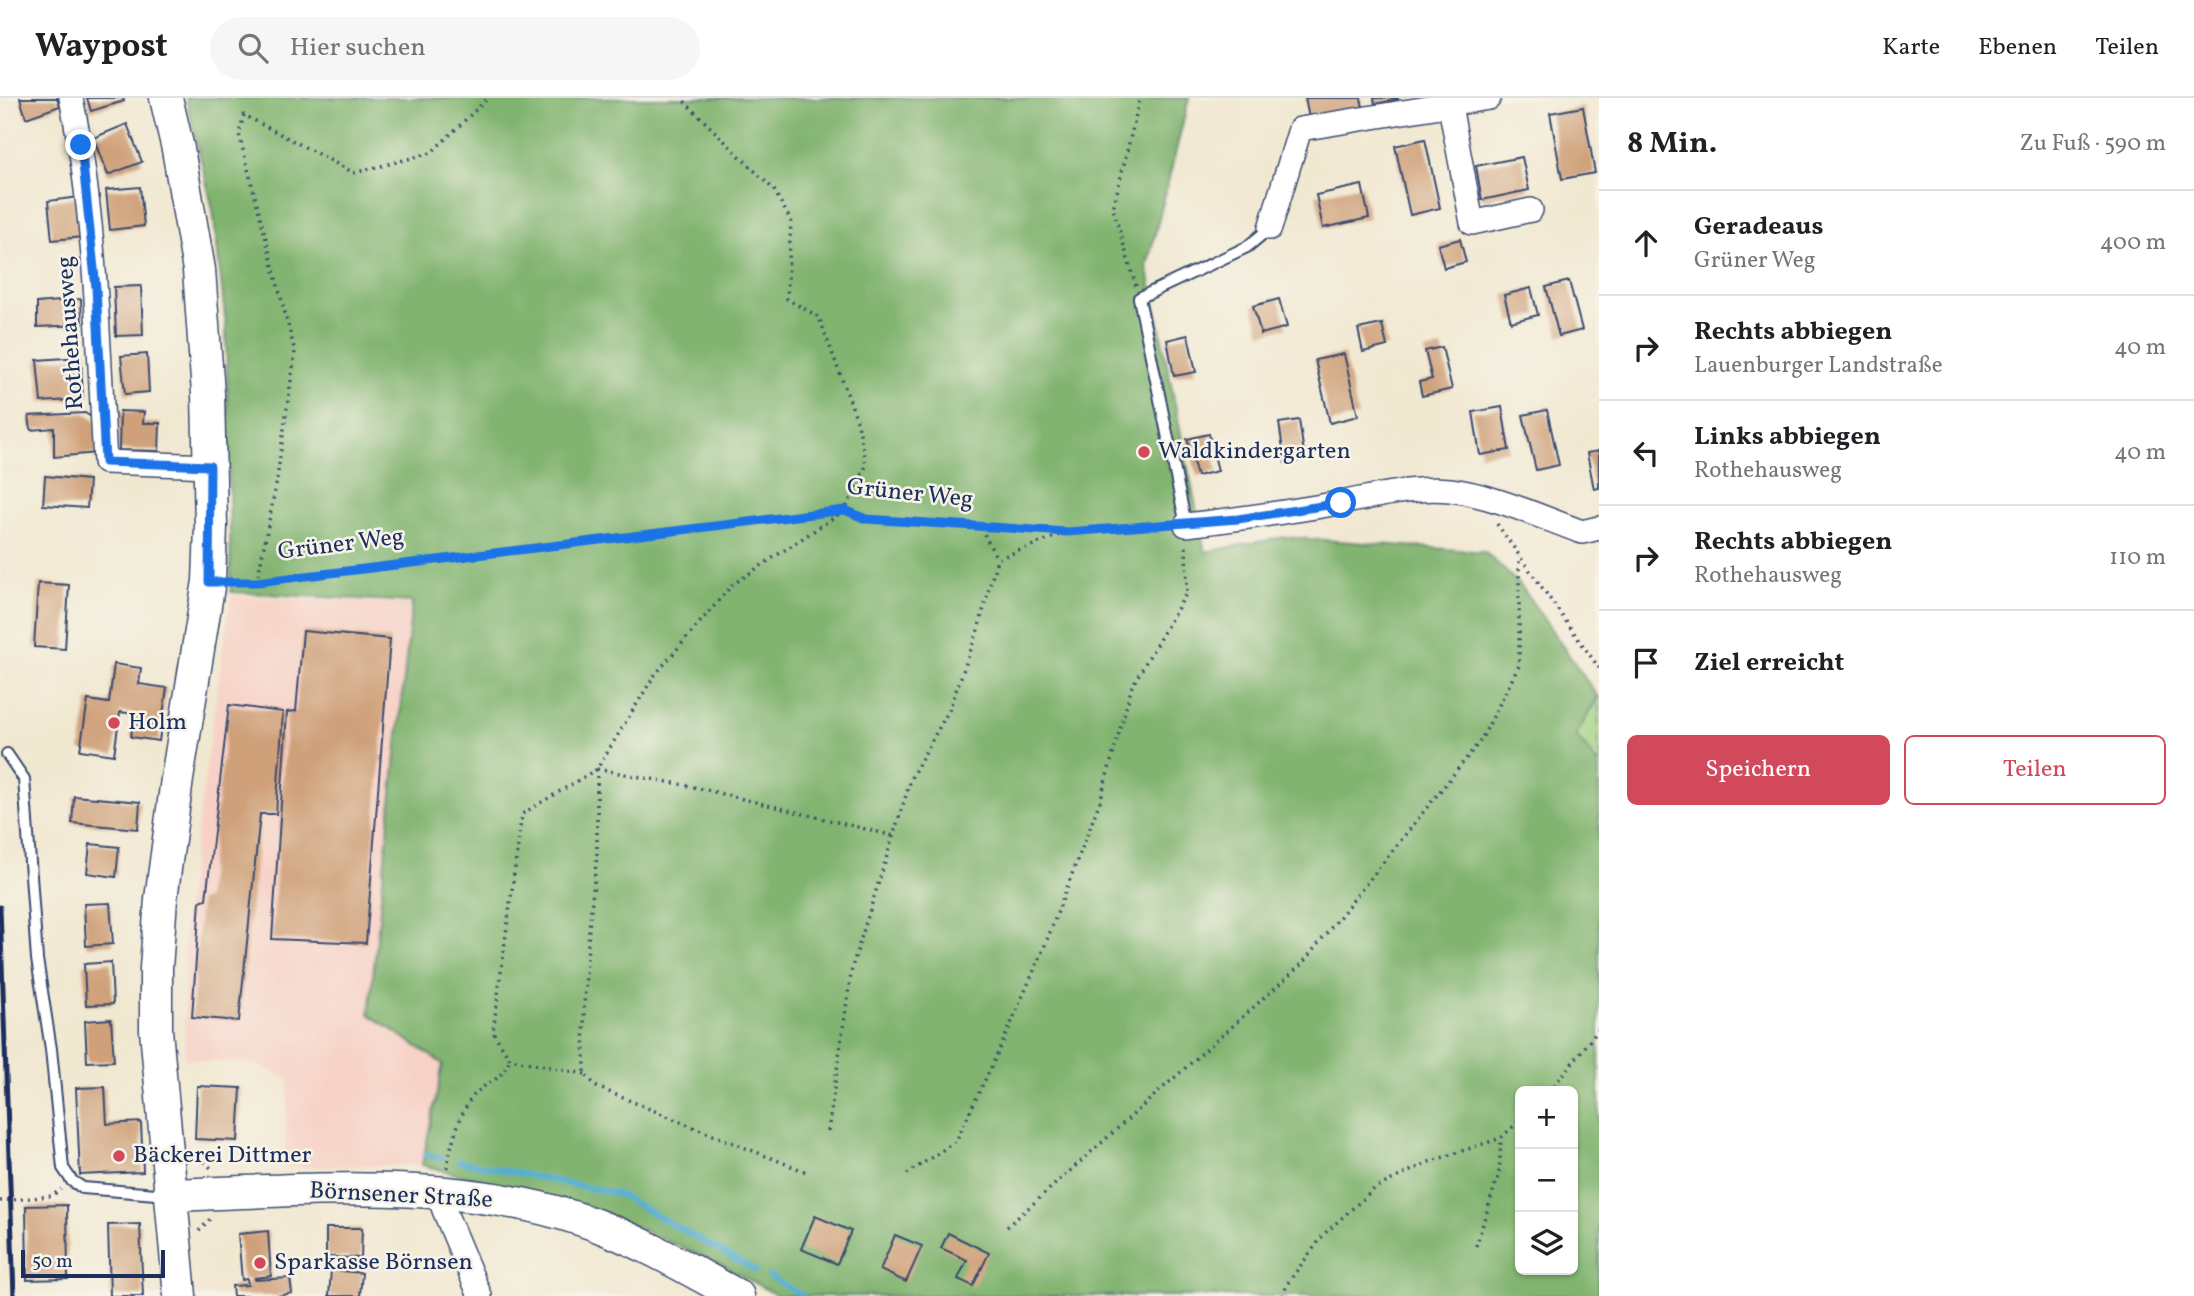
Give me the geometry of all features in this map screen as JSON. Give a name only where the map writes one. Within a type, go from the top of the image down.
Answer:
[{"type":"main road","points":[[166,98],[200,270],[210,466],[209,582],[177,779],[161,899],[156,968],[156,1030],[180,1296]]},
{"type":"main road","name":"Börnsener Straße","points":[[171,1195],[443,1183],[605,1228],[738,1296]]},
{"type":"street","name":"Rothehausweg","points":[[71,98],[81,145],[96,288],[105,462],[210,466]]},
{"type":"street","points":[[1270,228],[1300,129],[1489,98]]},
{"type":"street","points":[[1450,106],[1472,223],[1531,210]]},
{"type":"street","points":[[1186,525],[1391,493],[1450,490],[1479,496],[1582,532],[1599,528]]},
{"type":"street","points":[[443,1183],[444,1210],[480,1296]]},
{"type":"lane","points":[[1186,525],[1139,298],[1247,247],[1270,228]]},
{"type":"lane","points":[[7,754],[24,779],[37,959],[51,1049],[63,1168],[72,1181],[83,1188],[171,1195]]},
{"type":"path","points":[[257,582],[276,485],[295,352],[239,134],[244,115],[354,173],[430,153],[488,98]]},
{"type":"path","points":[[681,98],[774,190],[791,221],[787,299],[819,317],[858,423],[866,466],[845,510],[732,585],[654,676],[597,769],[522,814],[493,1032],[510,1059],[585,1074],[597,1087],[809,1173]]},
{"type":"path","points":[[1139,298],[1113,209],[1140,98]]},
{"type":"path","points":[[1479,496],[1518,556],[1599,668]]},
{"type":"path","name":"Grüner Weg","points":[[209,582],[257,582],[845,510],[866,519],[1067,532],[1186,525]]},
{"type":"path","points":[[907,1174],[956,1141],[1045,945],[1100,801],[1132,686],[1187,592],[1186,525]]},
{"type":"path","points":[[828,1131],[852,967],[912,776],[949,710],[978,630],[997,559],[981,528]]},
{"type":"path","points":[[997,559],[1067,532]]},
{"type":"path","points":[[1007,1227],[1302,964],[1481,740],[1519,666],[1518,556]]},
{"type":"path","points":[[597,769],[690,786],[894,836]]},
{"type":"path","points":[[585,1074],[584,1006],[597,854],[597,769]]},
{"type":"path","points":[[1554,1086],[1599,1029]]},
{"type":"path","points":[[443,1183],[450,1144],[473,1096],[503,1074],[510,1059]]},
{"type":"path","points":[[1283,1296],[1287,1284],[1324,1234],[1375,1188],[1429,1161],[1500,1138],[1515,1124]]},
{"type":"path","points":[[1476,1246],[1499,1173],[1500,1138]]},
{"type":"path","points":[[2,1199],[51,1196],[72,1181]]},
{"type":"shaded area","points":[[231,596],[408,604],[443,1064],[422,1165],[284,1167],[289,1079],[255,1064],[185,1059],[184,918]]},
{"type":"green space","points":[[186,98],[1189,98],[1147,266],[1205,552],[1284,537],[1485,552],[1520,585],[1598,697],[1576,735],[1599,766],[1599,1296],[778,1296],[724,1266],[604,1213],[422,1165],[443,1064],[369,1014],[412,602],[231,592],[226,325],[213,210]]},
{"type":"green space","points":[[1599,698],[1599,766],[1575,735]]},
{"type":"building","points":[[20,98],[57,98],[60,106],[26,118]]},
{"type":"building","points":[[87,98],[123,98],[124,101],[91,111]]},
{"type":"building","points":[[1305,98],[1361,98],[1363,108],[1309,118]]},
{"type":"building","points":[[1374,98],[1398,98],[1398,99],[1375,104]]},
{"type":"building","points":[[1583,107],[1595,173],[1562,179],[1550,113]]},
{"type":"building","points":[[127,124],[142,162],[108,175],[93,138]]},
{"type":"building","points":[[1425,139],[1440,208],[1410,215],[1395,146]]},
{"type":"building","points":[[1522,157],[1529,190],[1482,200],[1476,166]]},
{"type":"building","points":[[1362,185],[1369,218],[1323,228],[1316,195]]},
{"type":"building","points":[[140,187],[144,226],[110,230],[106,190]]},
{"type":"building","points":[[79,197],[83,237],[52,240],[48,201]]},
{"type":"building","points":[[1460,239],[1466,262],[1444,268],[1438,245]]},
{"type":"building","points":[[1569,281],[1582,330],[1559,336],[1546,287]]},
{"type":"building","points":[[141,286],[143,335],[116,336],[114,287]]},
{"type":"building","points":[[1531,288],[1538,315],[1511,322],[1504,295]]},
{"type":"building","points":[[81,299],[82,325],[37,327],[37,303]]},
{"type":"building","points":[[1279,299],[1287,327],[1261,334],[1253,306]]},
{"type":"building","points":[[1382,324],[1387,346],[1363,352],[1358,329]]},
{"type":"building","points":[[1188,335],[1196,372],[1174,376],[1167,340]]},
{"type":"building","points":[[1442,347],[1452,389],[1422,396],[1419,382],[1432,379],[1425,351]]},
{"type":"building","points":[[147,354],[149,392],[125,394],[121,356]]},
{"type":"building","points":[[1344,354],[1358,416],[1330,423],[1315,360]]},
{"type":"building","points":[[81,357],[83,399],[41,402],[37,360]]},
{"type":"building","points":[[1502,407],[1509,450],[1480,455],[1473,412]]},
{"type":"building","points":[[1547,410],[1559,465],[1536,470],[1523,415]]},
{"type":"building","points":[[120,411],[144,412],[143,423],[160,423],[159,451],[119,450]]},
{"type":"building","points":[[85,413],[96,420],[97,453],[54,457],[54,428],[31,430],[29,416]]},
{"type":"building","points":[[1299,420],[1305,460],[1285,463],[1279,423]]},
{"type":"building","points":[[1209,434],[1218,471],[1197,476],[1187,439]]},
{"type":"building","points":[[1599,451],[1599,488],[1594,489],[1587,453]]},
{"type":"building","points":[[45,476],[89,480],[87,508],[43,505]]},
{"type":"building","points":[[38,583],[69,585],[65,649],[34,647]]},
{"type":"building","points":[[303,631],[390,639],[366,943],[272,939],[287,712],[296,711]]},
{"type":"building","points":[[114,664],[141,668],[139,684],[167,688],[159,741],[131,737],[134,714],[120,712],[114,755],[80,750],[88,700],[109,703]]},
{"type":"building","points":[[229,705],[283,712],[276,814],[260,814],[239,1021],[192,1017],[200,901],[206,899]]},
{"type":"building","points":[[74,796],[140,802],[138,829],[72,823]]},
{"type":"building","points":[[90,844],[119,847],[116,877],[87,873]]},
{"type":"building","points":[[110,903],[113,944],[86,946],[84,904]]},
{"type":"building","points":[[111,962],[113,1004],[86,1005],[84,964]]},
{"type":"building","points":[[111,1019],[114,1061],[87,1062],[85,1021]]},
{"type":"building","points":[[197,1086],[241,1088],[238,1141],[195,1139]]},
{"type":"building","points":[[105,1087],[107,1124],[141,1122],[143,1172],[80,1175],[76,1088]]},
{"type":"building","points":[[67,1205],[68,1279],[27,1280],[26,1206]]},
{"type":"building","points":[[815,1216],[851,1231],[837,1264],[801,1249]]},
{"type":"building","points":[[140,1224],[143,1296],[110,1296],[108,1225]]},
{"type":"building","points":[[326,1228],[362,1228],[361,1258],[326,1257]]},
{"type":"building","points":[[268,1231],[271,1276],[255,1280],[290,1278],[292,1293],[278,1296],[233,1296],[232,1286],[248,1285],[247,1279],[242,1280],[238,1234]]},
{"type":"building","points":[[948,1233],[989,1253],[973,1286],[958,1279],[967,1260],[941,1248]]},
{"type":"building","points":[[895,1235],[922,1246],[906,1282],[880,1270]]},
{"type":"building","points":[[331,1270],[362,1273],[360,1296],[329,1296]]},
{"type":"waterway","points":[[425,1154],[441,1158]]},
{"type":"waterway","points":[[459,1161],[618,1194],[756,1271]]},
{"type":"waterway","points":[[769,1276],[803,1296]]},
{"type":"railway","points":[[0,907],[14,1296]]},
{"type":"place","name":"Waldkindergarten","points":[[1144,452]]},
{"type":"place","name":"Holm","points":[[114,723]]},
{"type":"place","name":"Bäckerei Dittmer","points":[[119,1156]]},
{"type":"place","name":"Sparkasse Börnsen","points":[[260,1263]]},
{"type":"route","points":[[81,145],[96,288],[105,462],[210,466],[209,582],[257,582],[845,510],[866,519],[1067,532],[1186,525],[1341,503]]}]
